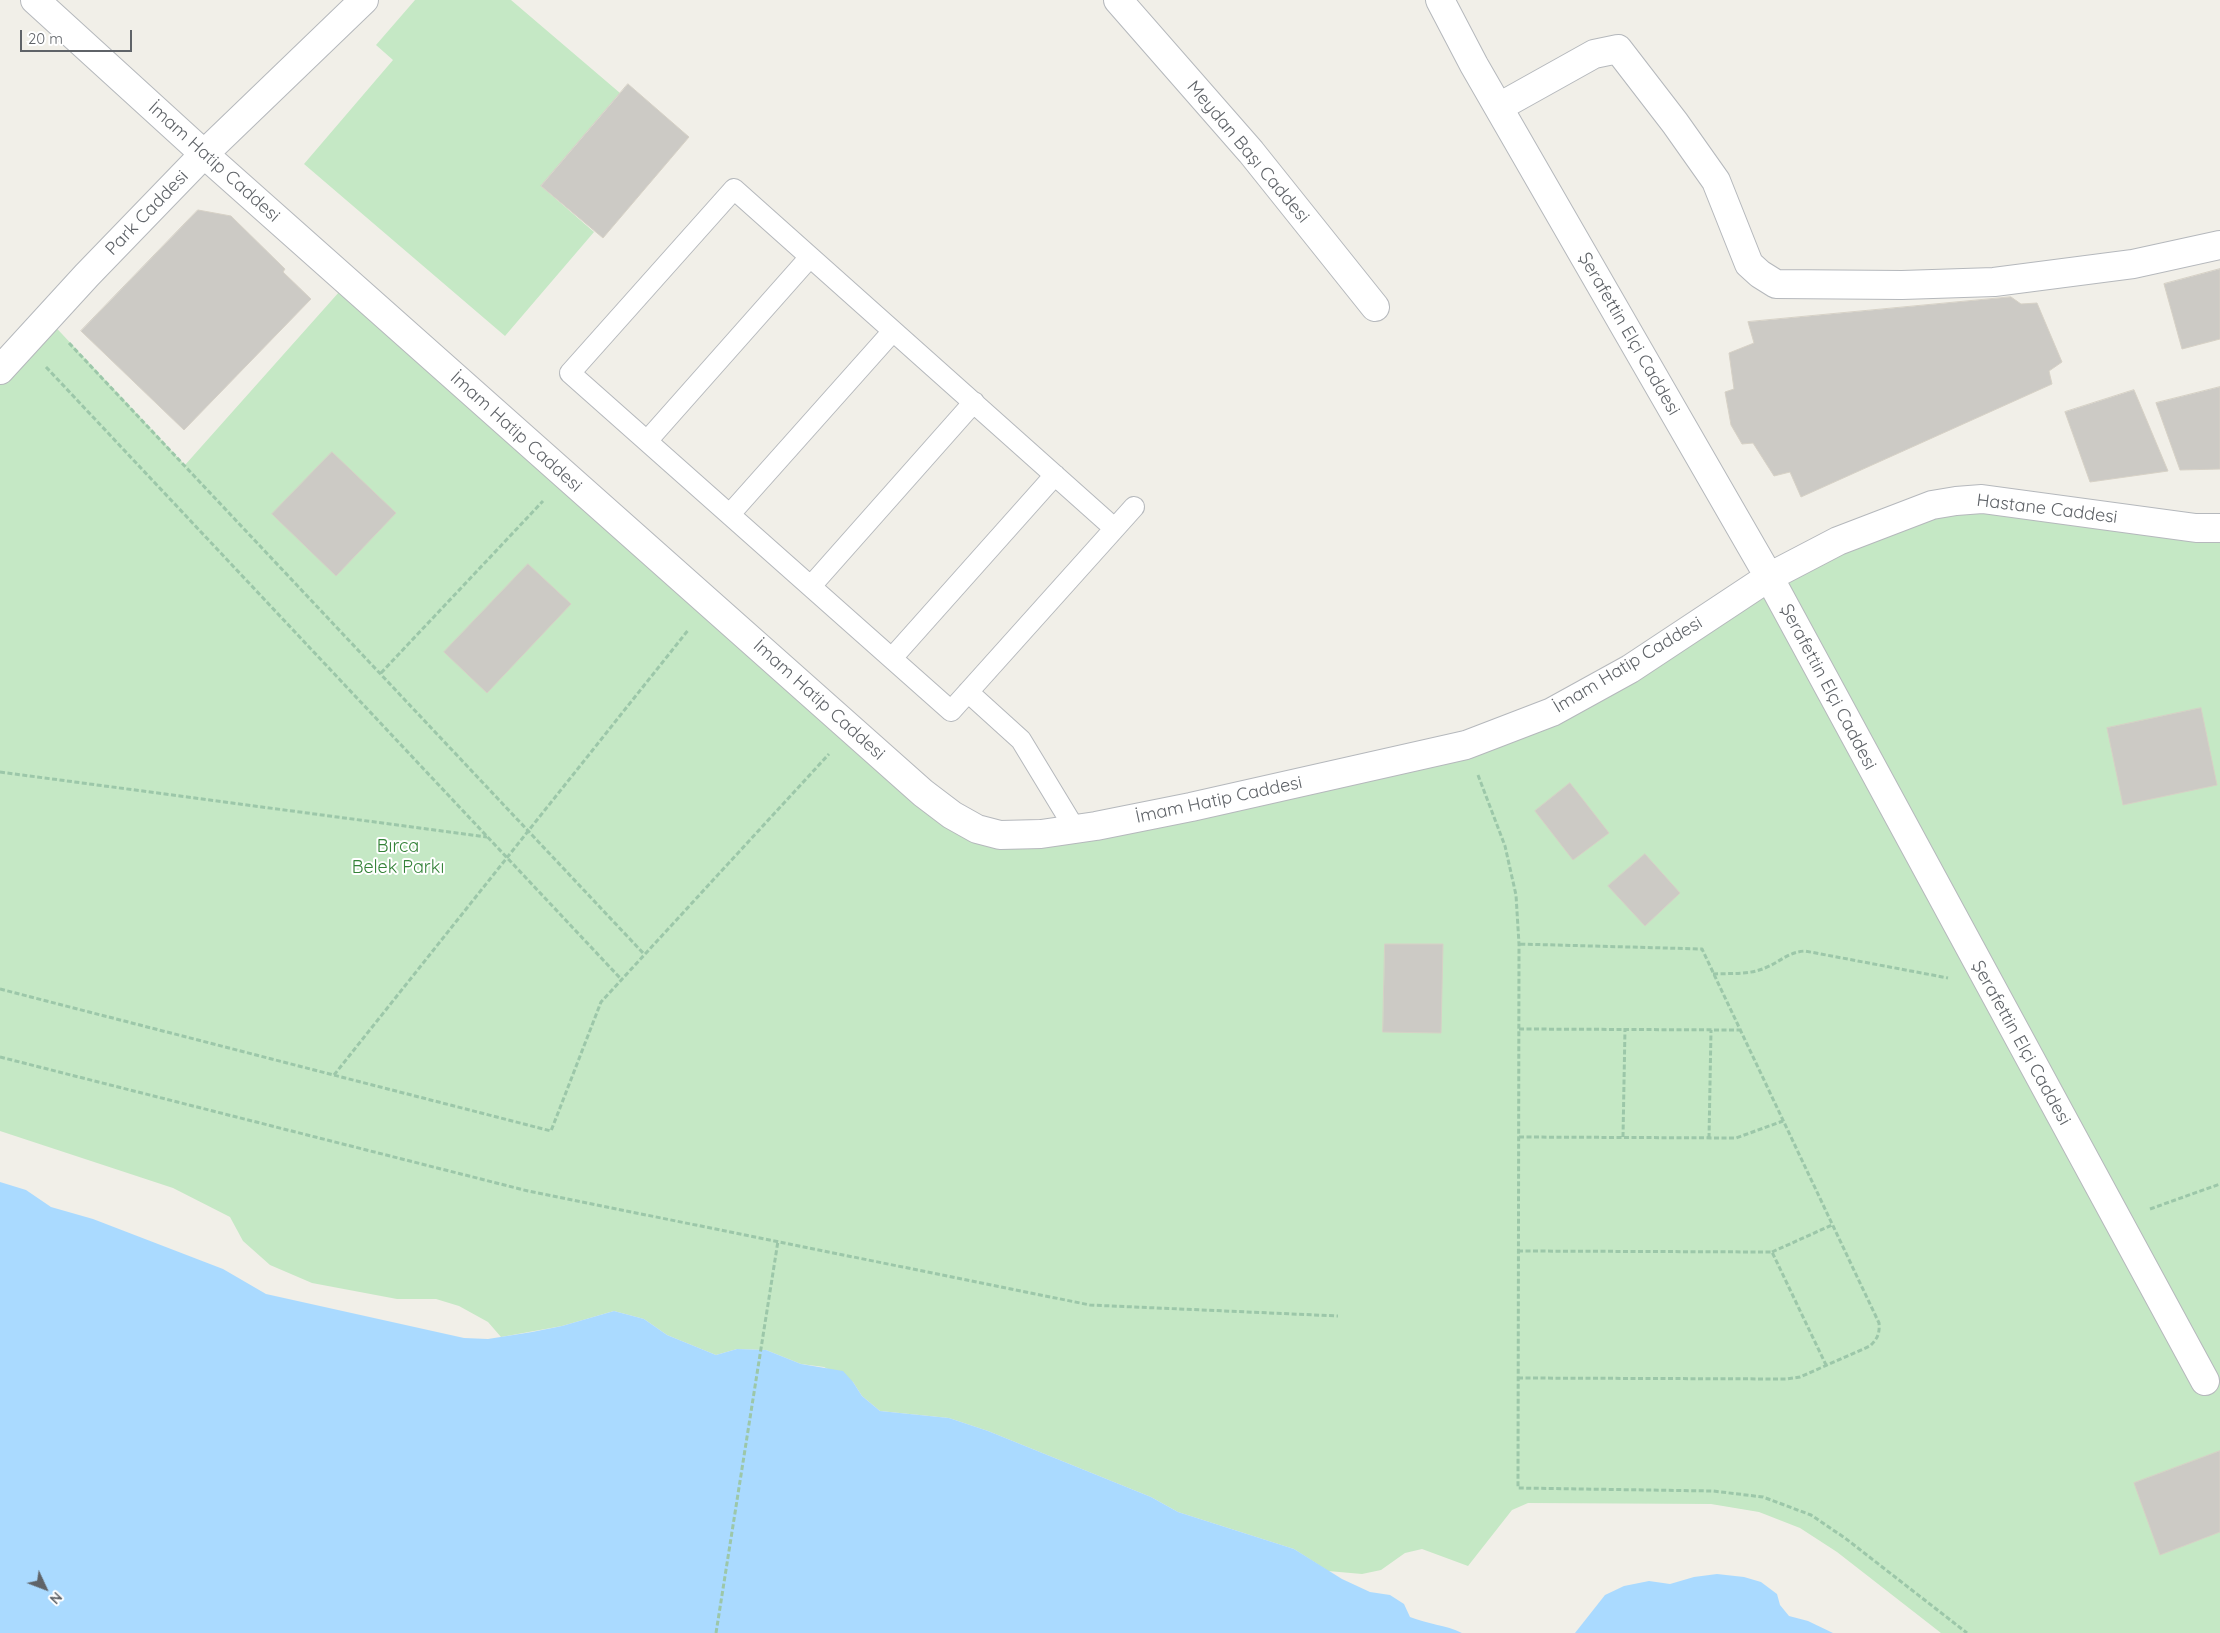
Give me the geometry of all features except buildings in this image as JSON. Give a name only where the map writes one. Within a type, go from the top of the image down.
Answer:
[{"type":"street","name":"İmam Hatip Caddesi","points":[[35,0],[204,154],[923,793],[977,829],[1000,835],[1041,834],[1075,829],[1191,808],[1466,745],[1552,712],[1578,698],[1630,668],[1769,577]]},
{"type":"street","name":"Park Caddesi","points":[[0,370],[47,318],[204,154],[364,0]]},
{"type":"street","name":"Meydan Başı Caddesi","points":[[1118,0],[1251,152],[1374,307]]},
{"type":"street","name":"Şerafettin Elçi Caddesi","points":[[1440,0],[1474,65],[1769,577],[2205,1381]]},
{"type":"street","points":[[1499,107],[1594,54],[1618,49],[1716,181],[1749,264],[1776,284],[1902,285],[1994,282],[2133,264],[2220,245]]},
{"type":"street","name":"Hastane Caddesi","points":[[1769,577],[1838,541],[1932,505],[1956,500],[1982,499],[2196,528],[2220,528]]},
{"type":"lane","points":[[1114,528],[734,189],[570,373],[951,711],[1134,506]]},
{"type":"lane","points":[[647,441],[810,258]]},
{"type":"lane","points":[[730,514],[893,331]]},
{"type":"lane","points":[[810,586],[974,402]]},
{"type":"lane","points":[[892,658],[1055,475]]},
{"type":"lane","points":[[968,692],[1021,740],[1075,829]]},
{"type":"path","points":[[47,318],[644,954]]},
{"type":"path","points":[[24,344],[621,979]]},
{"type":"path","points":[[380,673],[566,476]]},
{"type":"path","points":[[334,1075],[710,603]]},
{"type":"path","points":[[0,989],[551,1131],[601,1002],[852,729]]},
{"type":"path","points":[[1466,745],[1505,846],[1516,895],[1519,944],[1518,1488],[1713,1491],[1763,1497],[1811,1515],[1845,1538],[1967,1633]]},
{"type":"path","points":[[0,772],[488,837]]},
{"type":"path","points":[[1518,1378],[1787,1379],[1800,1377],[1870,1346],[1880,1332],[1879,1323],[1702,950],[1519,944]]},
{"type":"path","points":[[1714,974],[1748,973],[1759,970],[1794,952],[1805,951],[1990,986]]},
{"type":"path","points":[[1623,1137],[1625,1028]]},
{"type":"path","points":[[1519,1029],[1740,1030]]},
{"type":"path","points":[[1709,1138],[1711,1030]]},
{"type":"path","points":[[0,1057],[528,1191],[1090,1305],[1338,1316]]},
{"type":"path","points":[[1519,1137],[1736,1138],[1783,1120]]},
{"type":"path","points":[[2118,1221],[2220,1184]]},
{"type":"path","points":[[1518,1251],[1772,1252],[1832,1225]]},
{"type":"path","points":[[716,1633],[778,1242]]},
{"type":"path","points":[[1772,1252],[1826,1365]]},
{"type":"green space","points":[[415,0],[511,0],[620,93],[541,186],[594,232],[505,336],[304,164],[393,60],[376,45]]},
{"type":"green space","name":"Bırca Belek Parkı","points":[[348,282],[852,729],[1000,835],[1466,745],[1769,577],[1932,505],[2220,528],[2220,1633],[1941,1633],[1837,1552],[1800,1528],[1759,1512],[1711,1504],[1528,1503],[1512,1510],[1468,1566],[1422,1549],[1405,1553],[1381,1570],[1362,1574],[1328,1571],[1294,1549],[1178,1512],[1151,1497],[988,1431],[949,1418],[880,1411],[862,1396],[853,1382],[824,1367],[801,1364],[766,1350],[737,1349],[716,1355],[667,1335],[644,1319],[614,1311],[562,1326],[501,1337],[488,1322],[459,1306],[436,1299],[397,1299],[312,1283],[270,1265],[243,1241],[230,1217],[173,1188],[0,1131],[0,370],[47,318],[185,465]]},
{"type":"water","points":[[0,1182],[26,1190],[51,1207],[93,1219],[223,1269],[266,1294],[464,1338],[488,1339],[532,1332],[562,1326],[614,1311],[644,1319],[667,1335],[716,1355],[737,1349],[766,1350],[801,1364],[843,1371],[862,1396],[880,1411],[949,1418],[988,1431],[1151,1497],[1178,1512],[1294,1549],[1342,1579],[1370,1592],[1390,1595],[1404,1604],[1410,1617],[1462,1633],[0,1633]]},
{"type":"water","points":[[1717,1574],[1744,1577],[1761,1582],[1777,1594],[1780,1605],[1789,1616],[1808,1621],[1833,1633],[1575,1633],[1605,1595],[1624,1586],[1649,1581],[1670,1584],[1694,1577]]}]
